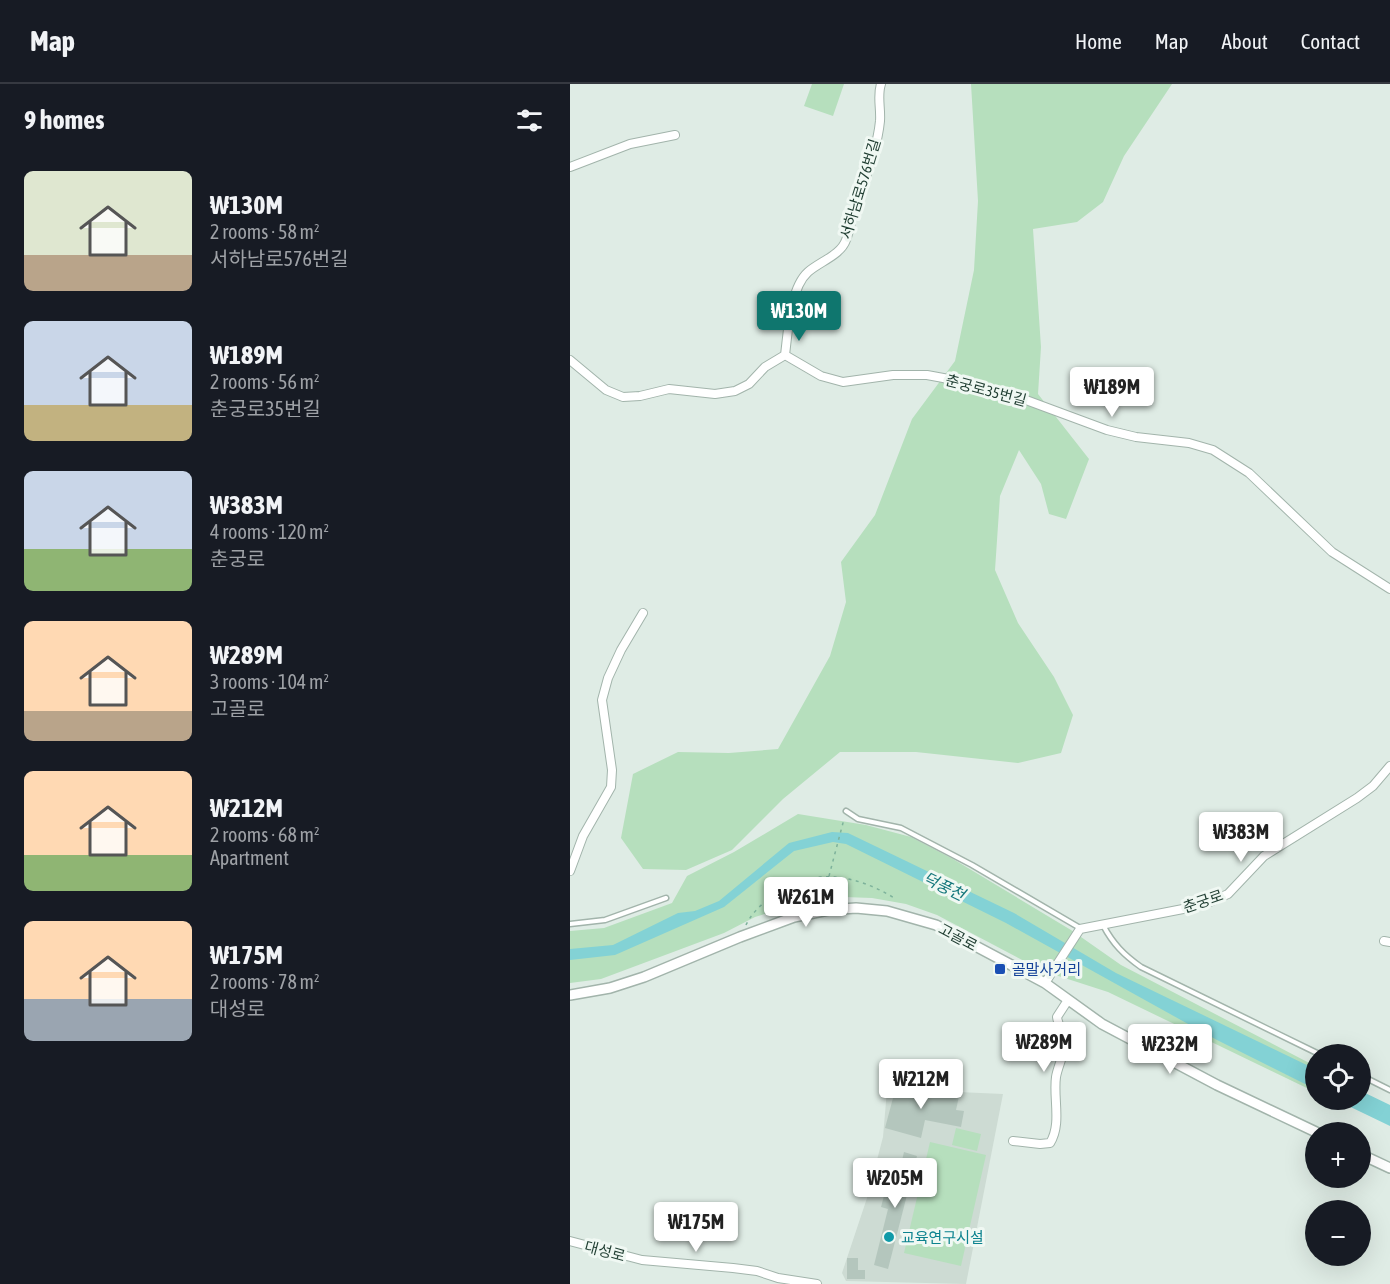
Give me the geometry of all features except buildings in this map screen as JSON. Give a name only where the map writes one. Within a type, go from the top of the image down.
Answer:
[{"type":"street","name":"서하남로576번길","points":[[785,355],[796,290],[806,273],[846,243],[878,131],[879,86]]},
{"type":"street","points":[[570,167],[630,144],[675,135]]},
{"type":"street","points":[[570,360],[606,390],[623,397],[640,396],[669,389],[715,394],[735,392],[749,384],[765,367],[785,355]]},
{"type":"street","name":"춘궁로35번길","points":[[785,355],[821,376],[843,382],[893,375],[927,375],[965,382],[1026,400],[1107,430],[1136,437],[1189,443],[1212,450],[1249,473],[1332,552],[1390,589]]},
{"type":"street","points":[[570,871],[583,836],[611,787],[612,770],[602,700],[608,678],[621,650],[643,613]]},
{"type":"street","name":"춘궁로","points":[[1080,929],[1183,909],[1210,902],[1228,894],[1264,856],[1357,798],[1373,786],[1390,766]]},
{"type":"street","name":"고골로","points":[[570,995],[610,988],[644,977],[794,916],[856,908],[887,911],[936,925],[1045,983],[1102,1024],[1217,1085],[1305,1127]]},
{"type":"street","points":[[1045,983],[1080,929]]},
{"type":"street","points":[[1013,1141],[1040,1144],[1050,1143],[1054,1137],[1056,1077],[1063,1053],[1064,1039],[1057,1017],[1068,1000]]},
{"type":"street","points":[[1371,1159],[1390,1168]]},
{"type":"street","name":"대성로","points":[[570,1241],[642,1260],[757,1271],[777,1281],[817,1284]]},
{"type":"lane","points":[[846,811],[858,819],[901,828],[972,865],[1080,929]]},
{"type":"lane","points":[[570,924],[605,920],[666,898]]},
{"type":"lane","points":[[1102,925],[1122,954],[1141,967],[1305,1047]]},
{"type":"lane","points":[[1371,1080],[1390,1090]]},
{"type":"path","points":[[829,877],[846,811]]},
{"type":"path","points":[[740,937],[750,917],[762,903],[801,879],[829,877],[854,880],[876,886],[896,898]]},
{"type":"shaded area","points":[[888,1078],[936,1091],[1003,1094],[966,1284],[846,1281],[842,1273],[867,1198],[883,1137]]},
{"type":"green space","points":[[812,84],[844,84],[833,116],[804,106]]},
{"type":"green space","points":[[971,84],[1172,84],[1124,156],[1103,202],[1077,222],[1033,229],[1041,347],[1038,394],[1089,459],[1066,519],[1049,514],[1041,484],[1019,450],[1000,496],[995,570],[1018,623],[1054,677],[1073,715],[1061,753],[1018,763],[916,752],[840,752],[783,799],[732,850],[686,870],[643,869],[621,838],[633,774],[678,752],[729,753],[778,749],[830,656],[846,602],[841,562],[875,515],[912,419],[955,361],[974,270],[978,201]]},
{"type":"green space","points":[[798,814],[866,825],[911,837],[953,859],[1071,930],[1121,965],[1305,1061],[1305,1087],[1108,992],[1043,971],[937,915],[906,904],[872,898],[844,897],[787,907],[755,917],[724,933],[601,979],[570,983],[570,931],[604,928],[672,903],[687,876],[734,852]]},
{"type":"green space","points":[[956,1128],[981,1134],[977,1151],[952,1145]]},
{"type":"green space","points":[[930,1142],[986,1155],[961,1266],[904,1253]]},
{"type":"water","name":"덕풍천","points":[[832,832],[848,833],[1014,913],[1116,973],[1305,1064],[1305,1084],[1217,1040],[1006,923],[846,844],[833,842],[794,851],[724,907],[615,955],[570,960],[570,949],[613,945],[678,913],[695,911],[719,901],[789,843]]},
{"type":"water","points":[[1371,1096],[1390,1105],[1390,1126],[1357,1110],[1371,1110]]},
{"type":"place","name":"골말사거리","points":[[1000,969]]},
{"type":"place","name":"교육연구시설","points":[[889,1237]]}]
